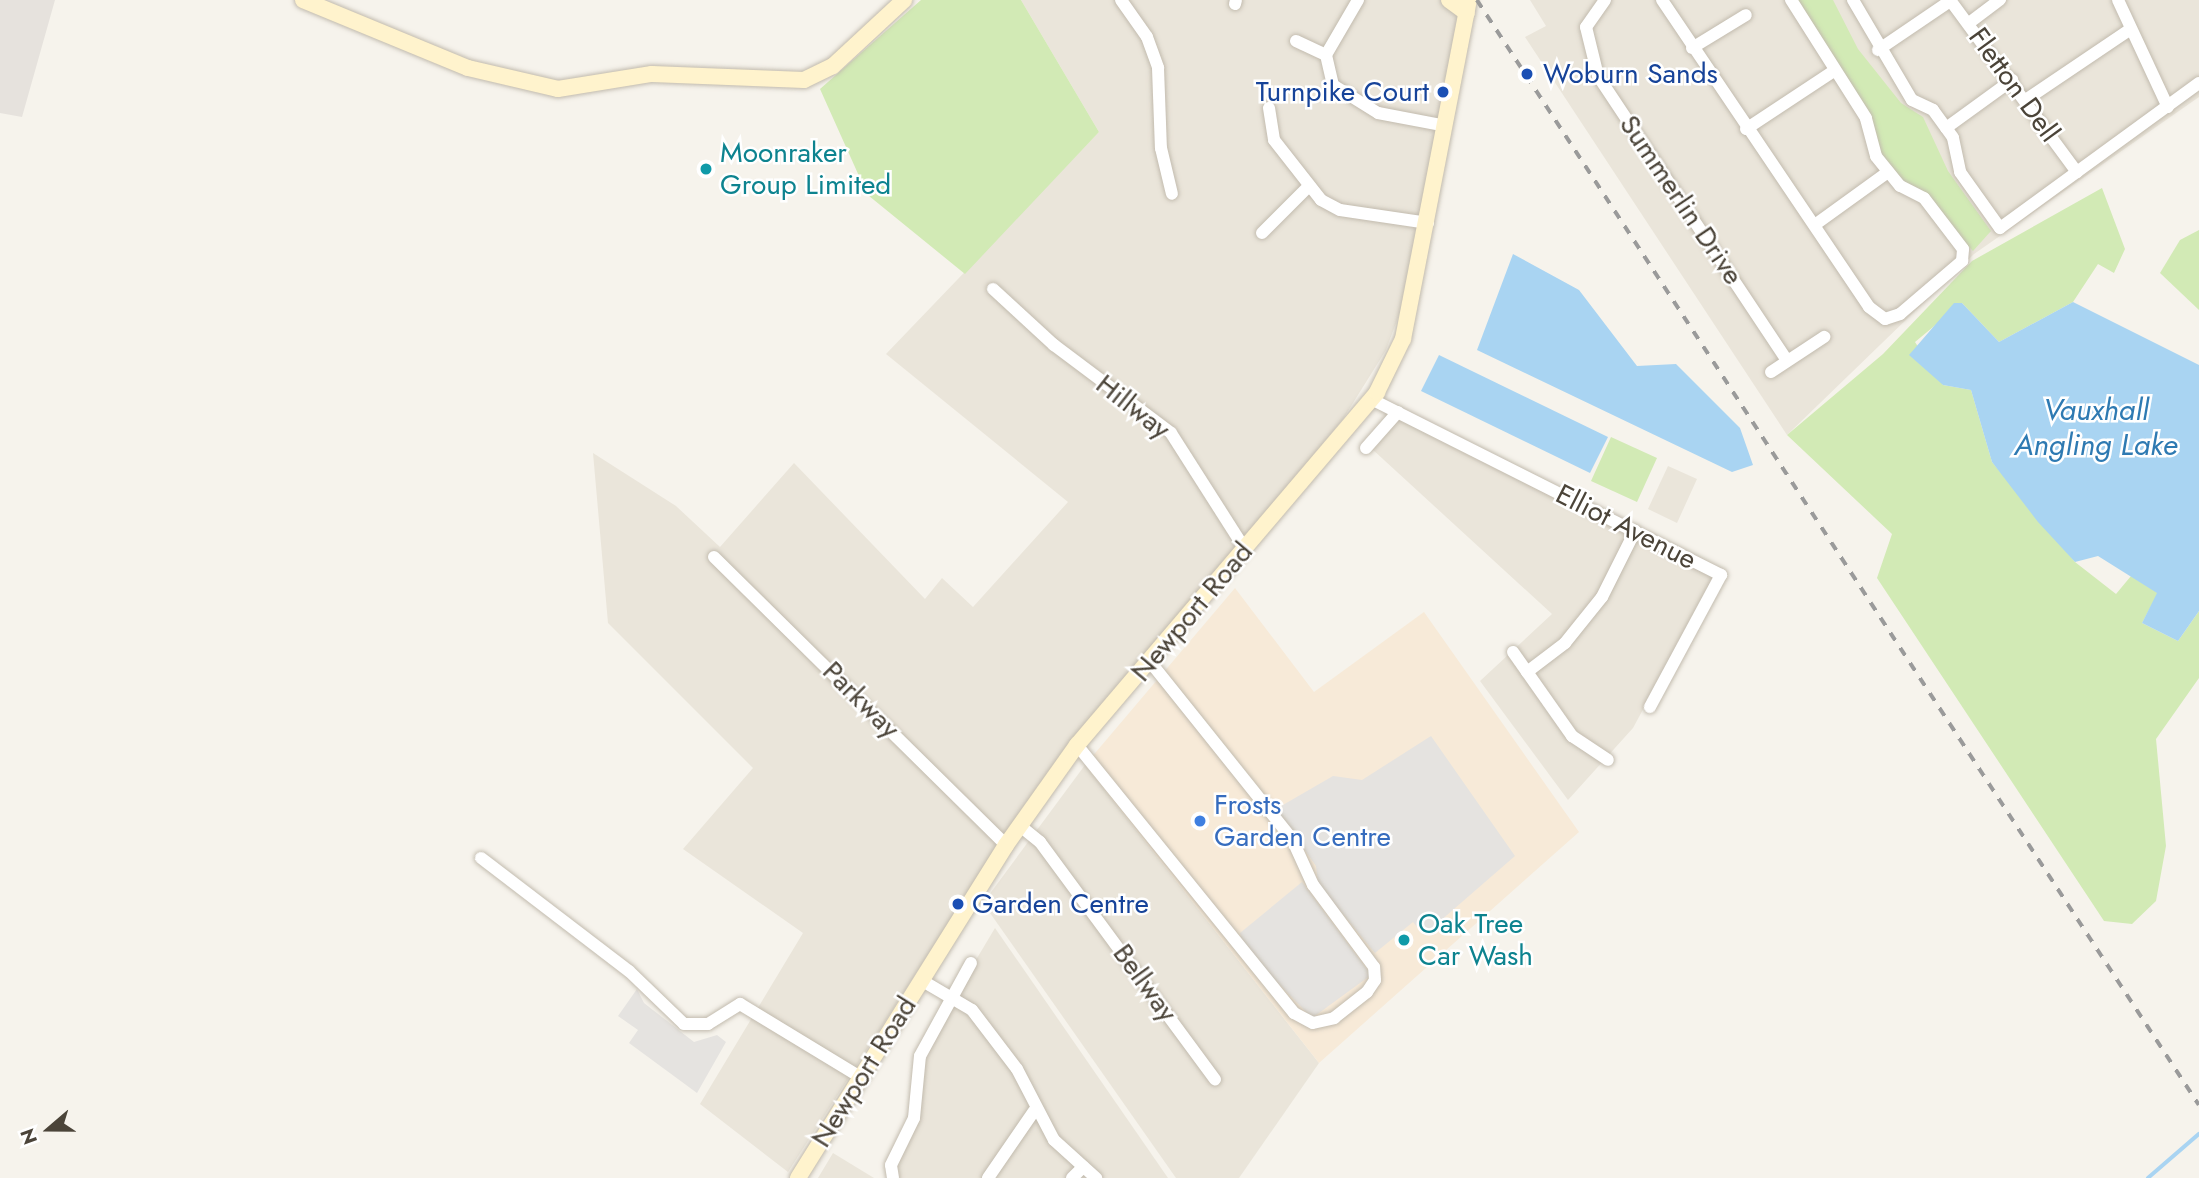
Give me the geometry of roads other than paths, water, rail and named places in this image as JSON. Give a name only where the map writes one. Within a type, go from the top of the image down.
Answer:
[{"type":"street","points":[[303,0],[468,68],[558,89],[652,74],[804,80],[833,66],[904,0]]},
{"type":"street","points":[[1121,0],[1147,37],[1158,68],[1161,148],[1172,194]]},
{"type":"street","points":[[1326,55],[1358,0]]},
{"type":"street","points":[[1449,0],[1468,6]]},
{"type":"street","name":"Summerlin Drive","points":[[1605,0],[1586,27],[1598,76],[1787,361]]},
{"type":"street","points":[[1662,0],[1746,130],[1816,224],[1869,307],[1885,319],[1900,314],[1962,261],[1963,249],[1924,198],[1888,172],[1876,156],[1866,118],[1832,72],[1791,0]]},
{"type":"street","points":[[1853,0],[1878,50],[1912,100],[1933,110],[1946,128],[1960,172],[2000,228],[2199,83]]},
{"type":"street","points":[[1969,23],[2000,0]]},
{"type":"street","points":[[1878,50],[1950,1]]},
{"type":"street","name":"Fletton Dell","points":[[1950,1],[2012,80],[2077,172]]},
{"type":"street","points":[[2123,2],[2128,32],[2168,107]]},
{"type":"street","name":"Newport Road","points":[[798,1178],[1006,845],[1077,745],[1151,663],[1371,399],[1403,339],[1428,223],[1468,6]]},
{"type":"street","points":[[1692,48],[1746,15]]},
{"type":"street","points":[[2026,99],[2128,32]]},
{"type":"street","points":[[1296,41],[1326,55],[1339,91],[1378,113],[1446,126]]},
{"type":"street","points":[[1746,130],[1832,72]]},
{"type":"street","points":[[1946,128],[2012,80]]},
{"type":"street","points":[[1269,108],[1274,141],[1308,187],[1340,211],[1428,223]]},
{"type":"street","points":[[1816,224],[1888,172]]},
{"type":"street","points":[[1262,233],[1308,187]]},
{"type":"street","name":"Hillway","points":[[993,289],[1054,345],[1171,433],[1245,549]]},
{"type":"street","points":[[1771,372],[1824,337]]},
{"type":"street","name":"Elliot Avenue","points":[[1371,399],[1721,575],[1650,707]]},
{"type":"street","points":[[1366,448],[1398,412]]},
{"type":"street","points":[[1527,672],[1565,643],[1602,597],[1635,531]]},
{"type":"street","name":"Parkway","points":[[714,557],[1006,845]]},
{"type":"street","points":[[1513,652],[1572,736],[1608,760]]},
{"type":"street","points":[[1077,745],[1294,1013],[1314,1023],[1334,1018],[1367,992],[1376,979],[1374,967],[1313,885],[1292,839],[1151,663]]},
{"type":"street","name":"Bellway","points":[[1019,825],[1040,842],[1215,1079]]},
{"type":"street","points":[[481,858],[629,971],[684,1024],[708,1024],[728,1006],[740,1004],[860,1077]]},
{"type":"street","points":[[893,1178],[891,1165],[914,1118],[920,1056],[971,964]]},
{"type":"street","points":[[921,980],[951,997],[994,1034],[1034,1111],[1096,1178]]},
{"type":"street","points":[[988,1178],[1034,1111]]},
{"type":"street","points":[[1073,1178],[1083,1167]]},
{"type":"water","points":[[1513,254],[1579,290],[1637,366],[1676,364],[1740,428],[1753,465],[1732,472],[1477,350]]},
{"type":"water","name":"Vauxhall Angling Lake","points":[[2073,302],[2199,365],[2199,611],[2178,641],[2142,623],[2157,593],[2098,556],[2075,562],[2038,522],[1992,462],[1971,390],[1943,385],[1909,355],[1954,303],[1962,303],[1999,342]]},
{"type":"water","points":[[1439,355],[1608,437],[1590,473],[1421,391]]},
{"type":"waterway","points":[[2148,1178],[2199,1134]]},
{"type":"railway","points":[[1477,0],[2199,1105]]},
{"type":"place","name":"Woburn Sands","points":[[1527,74]]},
{"type":"place","name":"Turnpike Court","points":[[1443,92]]},
{"type":"place","name":"Moonraker Group Limited","points":[[706,169]]},
{"type":"place","name":"Frosts Garden Centre","points":[[1200,821]]},
{"type":"place","name":"Garden Centre","points":[[958,904]]},
{"type":"place","name":"Oak Tree Car Wash","points":[[1404,940]]}]
